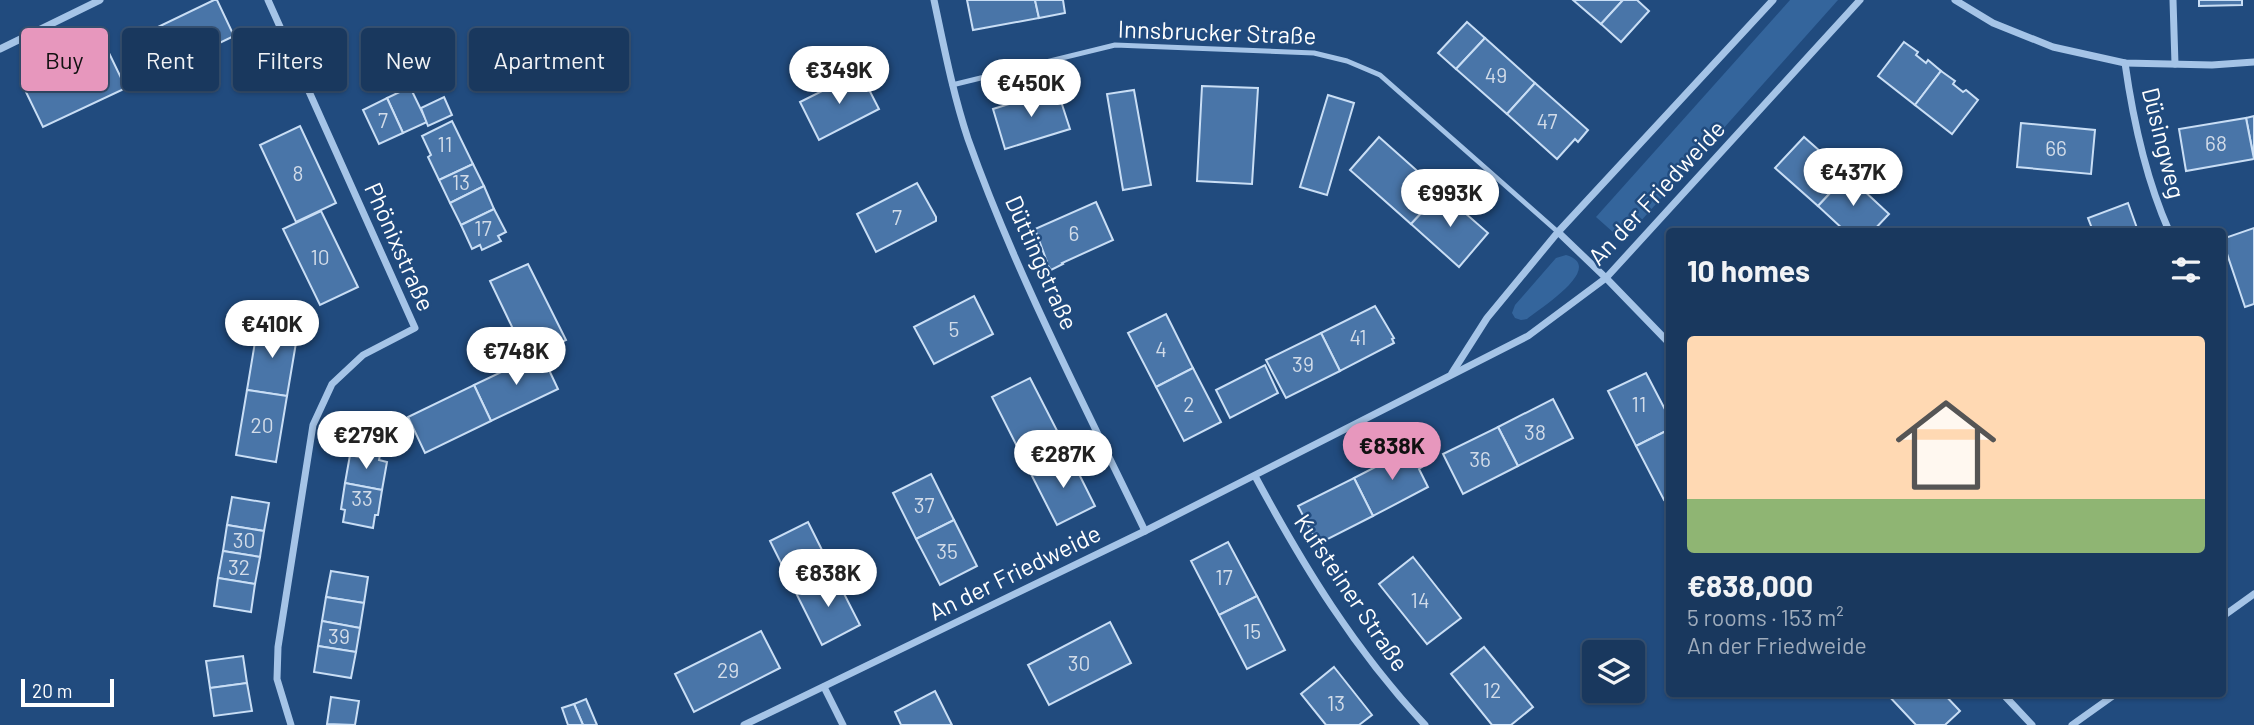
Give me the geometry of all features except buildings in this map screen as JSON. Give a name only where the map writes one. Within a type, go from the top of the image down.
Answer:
[{"type":"street","points":[[0,49],[100,0]]},
{"type":"street","name":"Phönixstraße","points":[[268,0],[415,328],[363,355],[331,384],[313,425],[278,647],[277,679],[291,725]]},
{"type":"street","name":"Düttingstraße","points":[[934,0],[952,85],[968,137],[1006,238],[1144,531]]},
{"type":"street","name":"An der Friedweide","points":[[1450,375],[1487,317],[1558,232],[1773,0]]},
{"type":"street","name":"An der Friedweide","points":[[744,725],[1144,531],[1528,336],[1606,278],[1860,0]]},
{"type":"street","points":[[1955,0],[1993,23],[2053,47],[2124,63],[2212,65],[2254,62]]},
{"type":"street","points":[[2173,0],[2175,64]]},
{"type":"street","name":"Düsingweg","points":[[2124,63],[2131,106],[2159,208],[2168,228]]},
{"type":"street","name":"Innsbrucker Straße","points":[[1558,232],[1666,340]]},
{"type":"street","name":"Kufsteiner Straße","points":[[1255,475],[1300,558],[1340,619],[1390,687],[1425,725]]},
{"type":"street","points":[[2226,614],[2254,594]]},
{"type":"street","points":[[824,688],[844,725]]},
{"type":"street","points":[[2006,697],[2032,725]]},
{"type":"street","points":[[2072,725],[2111,697]]},
{"type":"lane","name":"Innsbrucker Straße","points":[[952,85],[1115,45],[1314,53],[1347,61],[1380,75],[1558,232]]},
{"type":"shaded area","points":[[1790,0],[1838,0],[1623,241],[1596,217]]},
{"type":"shaded area","points":[[1566,255],[1577,261],[1579,269],[1575,278],[1555,298],[1527,319],[1515,318],[1512,313],[1515,305],[1556,258]]}]
